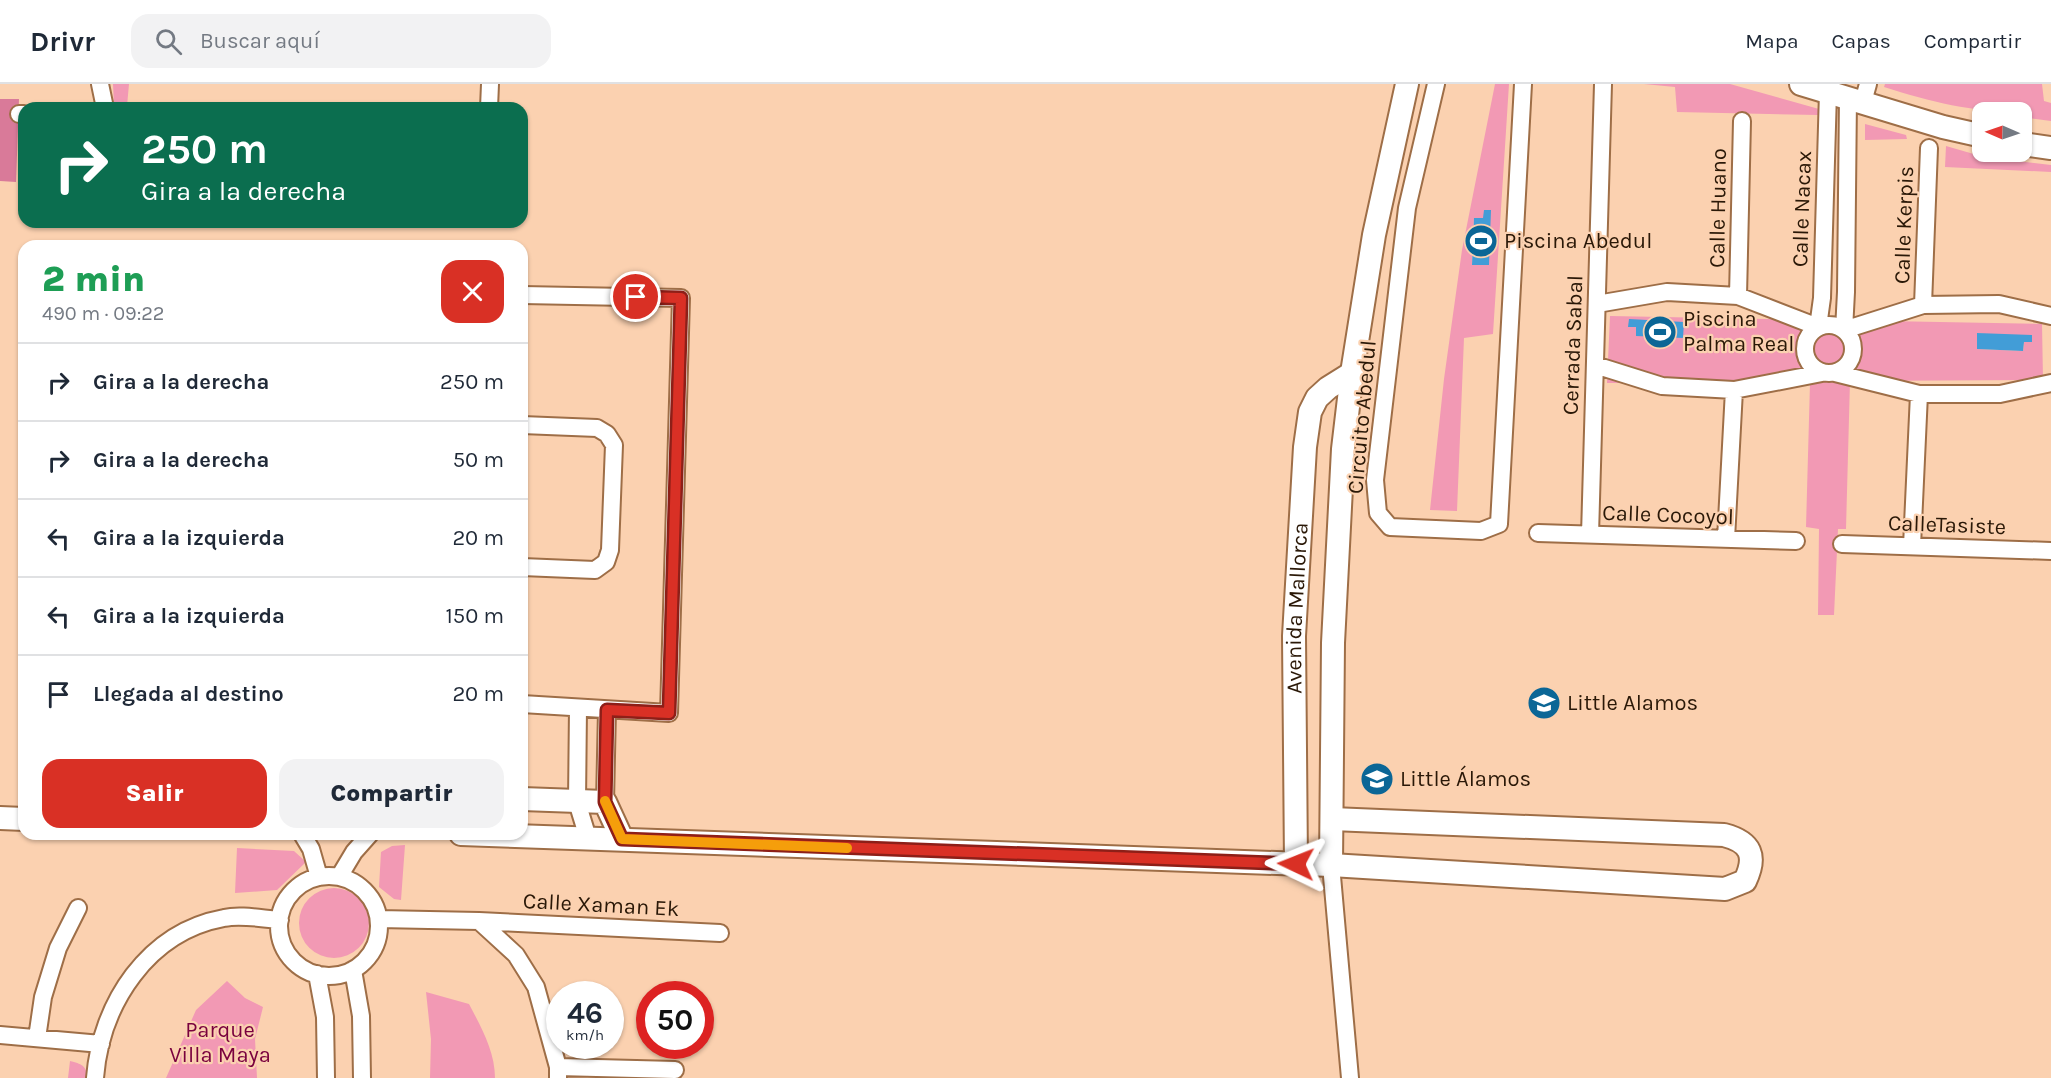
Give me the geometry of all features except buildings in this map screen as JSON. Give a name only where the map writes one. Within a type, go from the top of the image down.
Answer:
[{"type":"main road","name":"Avenida Mallorca","points":[[1331,865],[1333,643],[1343,449],[1352,373],[1374,235],[1407,84]]},
{"type":"main road","points":[[1801,84],[1851,94],[1943,127],[1972,134]]},
{"type":"main road","points":[[2032,145],[2051,148]]},
{"type":"main road","name":"Avenida Mallorca","points":[[1296,864],[1294,636],[1305,447],[1310,412],[1317,398],[1352,373]]},
{"type":"main road","points":[[528,799],[605,802],[622,839]]},
{"type":"main road","points":[[0,818],[18,819]]},
{"type":"main road","points":[[528,836],[1331,865],[1725,889],[1745,881],[1752,866],[1750,850],[1740,839],[1724,835],[1332,819]]},
{"type":"street","points":[[100,84],[104,102]]},
{"type":"street","points":[[489,102],[490,84]]},
{"type":"street","name":"Circuito Abedul","points":[[1436,84],[1407,208],[1375,480],[1378,513],[1390,527],[1481,531],[1499,524],[1523,84]]},
{"type":"street","name":"Cerrada Sabal","points":[[1590,535],[1603,84]]},
{"type":"street","name":"Calle Nacax","points":[[1851,94],[1844,330],[1852,342],[1852,358],[1842,369],[1829,373],[1809,363],[1805,348],[1807,339],[1818,327],[1851,94]]},
{"type":"street","name":"Calle Huano","points":[[1738,296],[1742,121]]},
{"type":"street","name":"Calle Kerpis","points":[[1923,305],[1929,148]]},
{"type":"street","points":[[1597,304],[1667,292],[1738,296],[1818,327],[1831,325],[1844,330],[1923,305],[1999,304],[2051,316]]},
{"type":"street","points":[[528,295],[681,298],[669,713],[528,705]]},
{"type":"street","points":[[1595,365],[1662,386],[1734,390],[1829,373],[1919,394],[2001,394],[2051,383]]},
{"type":"street","points":[[1726,539],[1734,390]]},
{"type":"street","points":[[1912,546],[1919,394]]},
{"type":"street","points":[[528,425],[597,428],[607,434],[614,445],[610,550],[606,562],[595,570],[528,567]]},
{"type":"street","name":"Calle Cocoyol","points":[[1538,533],[1796,541]]},
{"type":"street","name":"CalleTasiste","points":[[1842,544],[2051,551]]},
{"type":"street","points":[[578,708],[577,802],[588,838]]},
{"type":"street","points":[[605,802],[607,710]]},
{"type":"street","points":[[306,840],[311,849],[319,877]]},
{"type":"street","points":[[339,877],[354,852],[365,840]]},
{"type":"street","points":[[1331,865],[1350,1078]]},
{"type":"street","points":[[319,877],[339,877],[354,882],[366,892],[374,904],[379,919],[378,934],[374,948],[365,961],[353,970],[329,976],[304,969],[292,960],[282,941],[280,920],[284,905],[292,892],[304,883],[319,877]]},
{"type":"street","points":[[37,1038],[43,997],[55,958],[78,908]]},
{"type":"street","points":[[95,1078],[101,1044],[119,996],[147,958],[168,940],[197,924],[227,917],[280,920]]},
{"type":"street","name":"Calle Xaman Ek","points":[[379,919],[479,921],[720,933]]},
{"type":"street","points":[[479,921],[516,954],[536,987],[558,1073],[675,1070]]},
{"type":"street","points":[[353,970],[360,1016],[362,1078]]},
{"type":"street","points":[[317,974],[325,1017],[326,1078]]},
{"type":"street","points":[[0,1035],[101,1044]]},
{"type":"green space","points":[[113,84],[129,84],[127,102],[114,102]]},
{"type":"green space","points":[[1495,84],[1509,84],[1493,334],[1464,338],[1457,511],[1430,510],[1444,379],[1462,250]],"holes":[[[1474,218],[1483,218],[1473,265]]]},
{"type":"green space","points":[[1644,84],[1730,84],[1819,109],[1818,115],[1677,112],[1675,87]]},
{"type":"green space","points":[[1885,84],[2042,84],[2044,101],[2051,103],[2051,121],[2032,118],[2032,102],[1972,102],[1972,108],[1935,102],[1884,87]]},
{"type":"green space","points":[[1865,124],[1906,135],[1907,139],[1865,140]]},
{"type":"green space","points":[[1946,146],[1972,154],[1972,162],[2026,162],[2051,165],[2051,172],[1945,167]]},
{"type":"green space","points":[[1610,316],[2042,324],[2043,380],[1850,381],[1846,529],[1838,529],[1834,615],[1818,615],[1819,529],[1806,527],[1810,383],[1607,383]],"holes":[[[1978,333],[2032,342],[2024,342],[2023,351],[1977,349]]]},
{"type":"green space","points":[[405,845],[401,900],[394,899],[379,887],[381,852],[392,846]]},
{"type":"green space","points":[[237,848],[294,851],[306,862],[277,890],[235,893]]},
{"type":"green space","points":[[334,888],[347,891],[359,898],[366,910],[369,923],[366,936],[359,948],[347,955],[334,958],[321,955],[309,948],[302,936],[299,923],[302,910],[309,898],[321,891]]},
{"type":"green space","name":"Parque Villa Maya","points":[[227,981],[245,998],[263,1007],[255,1039],[257,1078],[166,1078],[196,1010]]},
{"type":"green space","points":[[426,992],[469,1004],[490,1049],[495,1078],[430,1078],[431,1039]]},
{"type":"green space","points":[[70,1061],[83,1066],[87,1078],[68,1078]]},
{"type":"shaded area","points":[[0,99],[19,99],[16,182],[0,181]]},
{"type":"water","name":"Piscina Abedul","points":[[1484,210],[1491,210],[1489,265],[1472,265],[1474,218],[1483,218]]},
{"type":"water","name":"Piscina Palma Real","points":[[1629,319],[1684,322],[1683,338],[1636,336],[1636,327],[1628,327]]},
{"type":"water","points":[[1977,333],[2032,335],[2032,342],[2024,342],[2023,351],[1977,349]]},
{"type":"slow traffic","points":[[605,801],[622,839],[847,848]]},
{"type":"place","name":"Piscina Abedul","points":[[1481,241]]},
{"type":"place","name":"Piscina Palma Real","points":[[1660,332]]},
{"type":"place","name":"Little Alamos","points":[[1544,703]]},
{"type":"place","name":"Little Álamos","points":[[1377,779]]},
{"type":"route","points":[[636,297],[681,298],[669,713],[607,710],[605,802],[622,839],[1296,864]]}]
